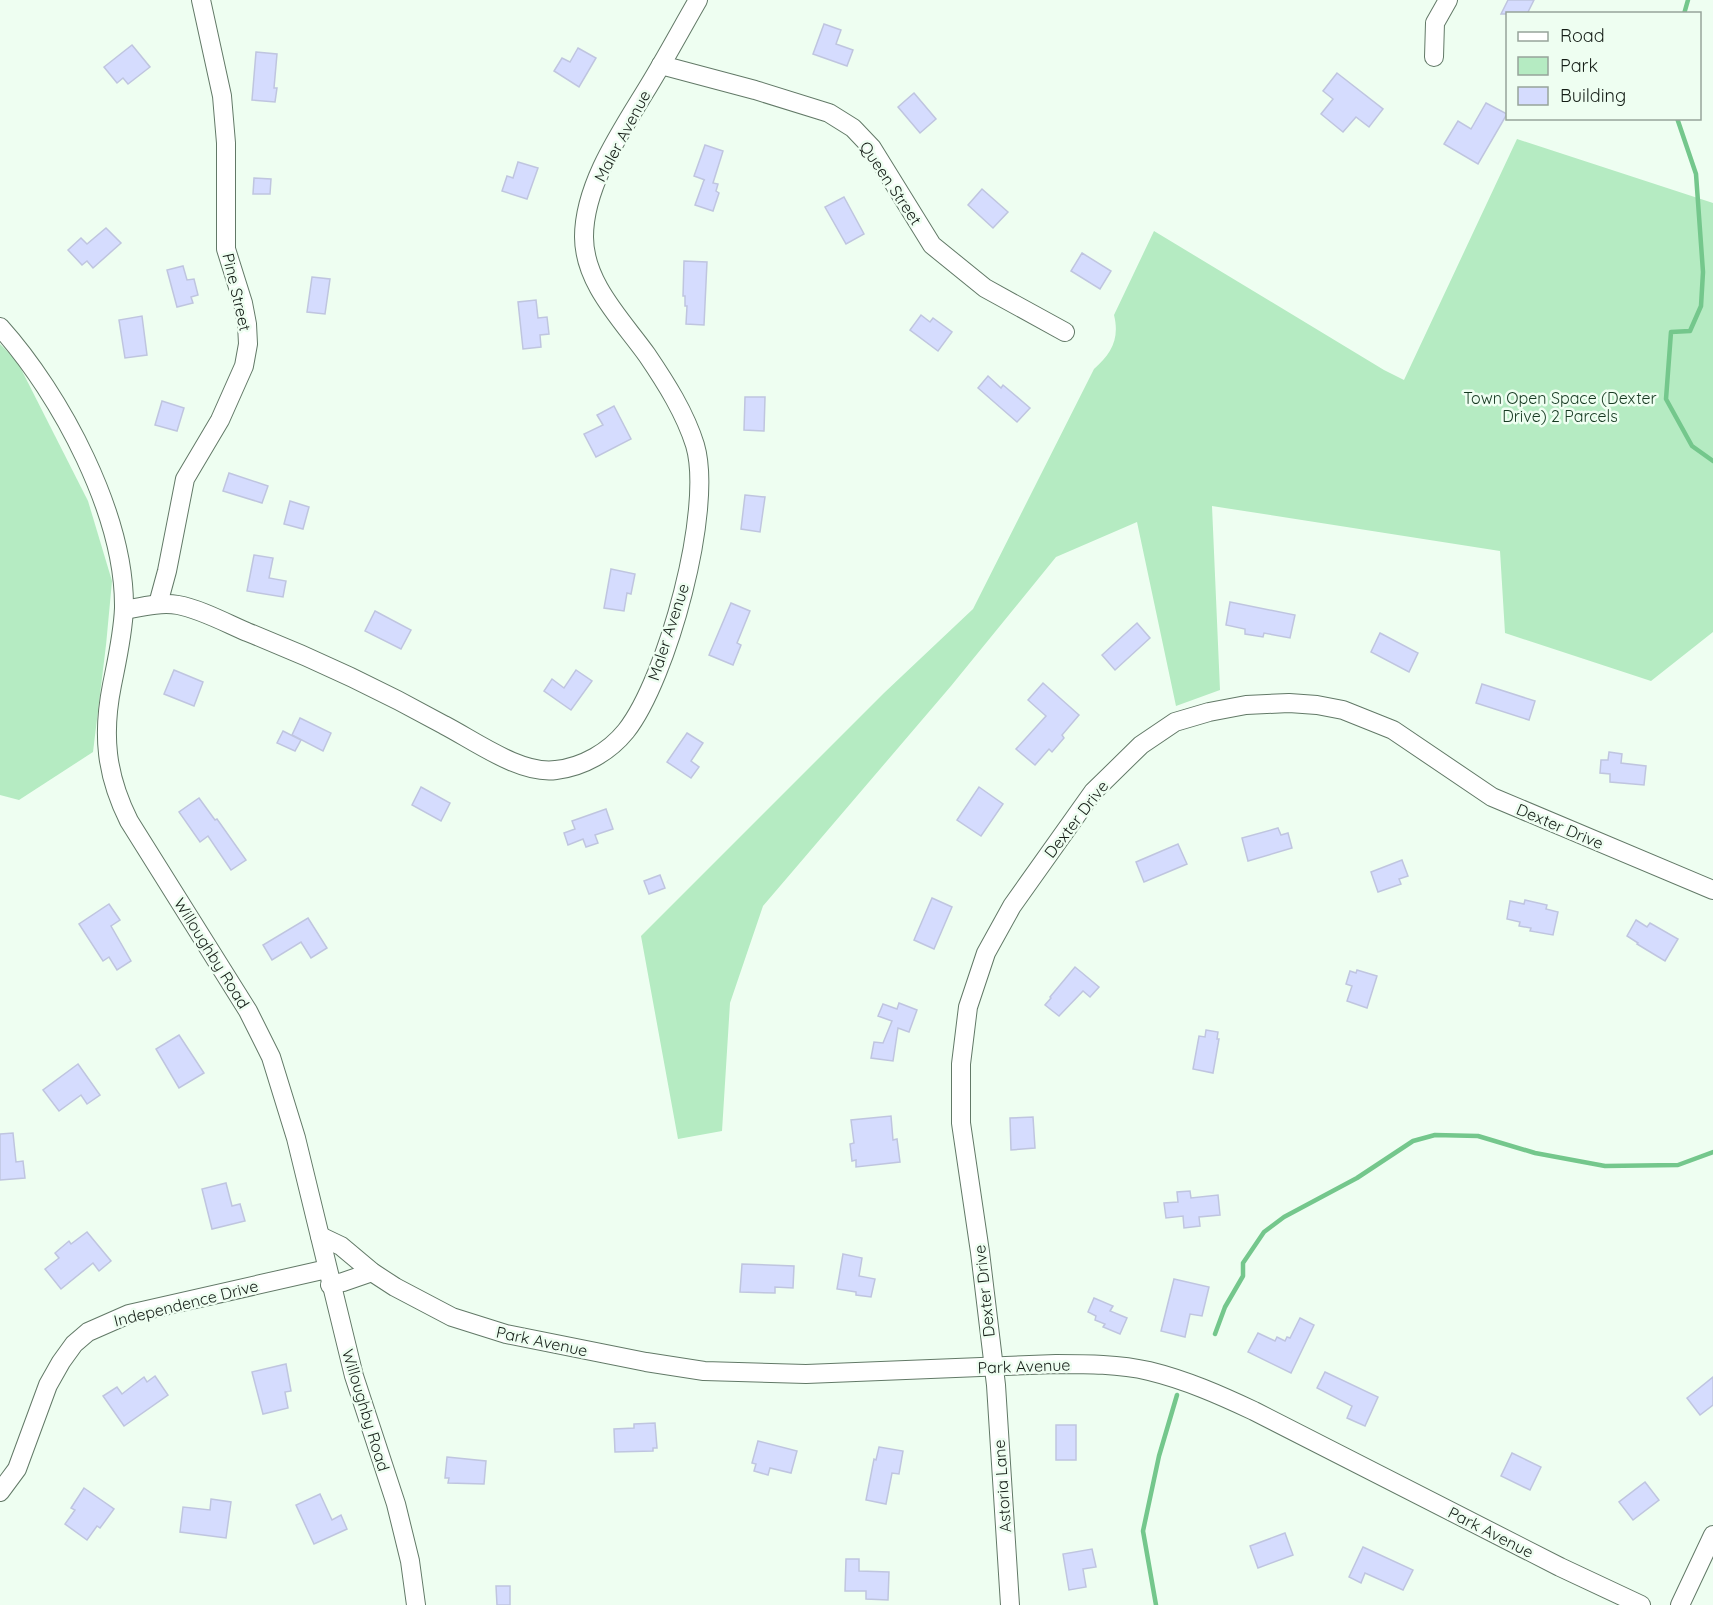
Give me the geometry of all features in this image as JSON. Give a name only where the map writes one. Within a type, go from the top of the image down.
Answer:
[{"type":"street","name":"Pine Street","points":[[158,604],[167,571],[184,479],[220,420],[244,366],[248,344],[243,303],[226,249],[226,142],[222,96],[201,0]]},
{"type":"street","name":"Maler Avenue","points":[[124,610],[158,604],[178,605],[269,641],[392,696],[504,758],[532,769],[559,770],[587,761],[600,754],[626,730],[650,688],[683,593],[699,496],[699,468],[688,427],[671,391],[593,276],[585,250],[584,236],[590,197],[605,162],[698,0]]},
{"type":"street","points":[[1434,57],[1435,23],[1448,0]]},
{"type":"street","name":"Queen Street","points":[[661,65],[829,113],[853,128],[872,148],[932,245],[985,288],[1065,332]]},
{"type":"street","name":"Willoughby Road","points":[[0,327],[29,361],[52,396],[91,474],[108,519],[122,581],[124,610],[106,719],[106,750],[115,789],[129,821],[248,1011],[272,1057],[296,1138],[328,1277],[354,1376],[396,1504],[410,1562],[416,1605]]},
{"type":"street","name":"Dexter Drive","points":[[993,1366],[980,1252],[961,1123],[961,1064],[968,1007],[986,953],[1011,906],[1093,792],[1141,745],[1175,722],[1209,712],[1246,705],[1288,703],[1343,710],[1393,730],[1492,797],[1713,890]]},
{"type":"street","name":"Park Avenue","points":[[320,1236],[341,1246],[372,1272],[422,1302],[453,1317],[506,1334],[575,1349],[704,1371],[806,1374],[1056,1364],[1125,1367],[1157,1373],[1211,1391],[1560,1567],[1641,1605]]},
{"type":"street","points":[[328,1277],[343,1282],[372,1272]]},
{"type":"street","name":"Independence Drive","points":[[0,1492],[17,1469],[48,1385],[74,1344],[88,1332],[129,1314],[328,1277]]},
{"type":"street","name":"Astoria Lane","points":[[993,1366],[1010,1605]]},
{"type":"street","points":[[1680,1605],[1713,1535]]},
{"type":"green space","name":"Town Open Space (Dexter Drive) 2 Parcels","points":[[1517,139],[1713,203],[1713,632],[1651,681],[1505,633],[1500,551],[1212,506],[1220,690],[1176,706],[1137,522],[1056,557],[951,686],[763,906],[730,1003],[722,1131],[678,1139],[641,936],[884,693],[973,609],[1094,369],[1113,345],[1116,331],[1114,315],[1154,231],[1404,380]]},
{"type":"green space","points":[[0,344],[17,361],[88,501],[112,581],[93,752],[19,800],[0,795]]},
{"type":"building","points":[[1508,0],[1534,0],[1528,12],[1501,14]]},
{"type":"building","points":[[824,24],[841,30],[836,44],[853,50],[847,66],[813,54]]},
{"type":"building","points":[[132,45],[150,67],[128,84],[123,78],[117,83],[104,67]]},
{"type":"building","points":[[578,48],[596,58],[579,87],[554,71],[562,58],[570,62]]},
{"type":"building","points":[[256,52],[277,54],[275,102],[252,100]]},
{"type":"building","points":[[1337,73],[1383,109],[1369,127],[1356,117],[1343,132],[1321,114],[1333,99],[1323,91]]},
{"type":"building","points":[[914,93],[936,119],[920,133],[898,107]]},
{"type":"building","points":[[1486,103],[1506,113],[1478,164],[1444,144],[1458,121],[1471,129]]},
{"type":"building","points":[[705,145],[723,151],[713,183],[718,184],[716,191],[719,193],[713,211],[695,205],[705,180],[694,176]]},
{"type":"building","points":[[518,162],[538,168],[527,199],[502,191],[507,176],[513,178]]},
{"type":"building","points":[[254,178],[271,179],[270,194],[253,194]]},
{"type":"building","points":[[982,189],[1008,212],[993,228],[968,205]]},
{"type":"building","points":[[844,197],[864,234],[846,244],[825,207]]},
{"type":"building","points":[[106,228],[121,243],[93,268],[87,261],[82,265],[68,250],[81,238],[87,244]]},
{"type":"building","points":[[1082,253],[1111,271],[1100,289],[1071,271]]},
{"type":"building","points":[[684,261],[707,262],[704,325],[686,324],[687,306],[685,306],[685,296],[683,296]]},
{"type":"building","points":[[183,266],[187,280],[194,279],[198,295],[191,297],[193,303],[177,307],[167,270]]},
{"type":"building","points":[[312,277],[330,279],[325,314],[307,312]]},
{"type":"building","points":[[536,300],[538,318],[547,317],[549,334],[540,335],[541,347],[523,349],[518,302]]},
{"type":"building","points":[[921,315],[930,322],[933,318],[952,332],[938,351],[910,330]]},
{"type":"building","points":[[142,316],[147,355],[125,358],[119,320]]},
{"type":"building","points":[[988,376],[1001,388],[1003,385],[1030,408],[1017,422],[978,388]]},
{"type":"building","points":[[745,397],[765,397],[764,431],[744,430]]},
{"type":"building","points":[[162,401],[184,408],[177,431],[155,425]]},
{"type":"building","points":[[614,406],[631,439],[596,457],[584,434],[603,425],[597,415]]},
{"type":"building","points":[[229,473],[268,486],[262,503],[223,491]]},
{"type":"building","points":[[745,495],[765,497],[760,532],[741,529]]},
{"type":"building","points":[[290,501],[309,507],[303,529],[284,524]]},
{"type":"building","points":[[254,555],[273,558],[269,578],[286,581],[283,597],[247,591]]},
{"type":"building","points":[[611,569],[635,574],[631,594],[627,593],[624,611],[604,608]]},
{"type":"building","points":[[1230,602],[1295,615],[1290,638],[1264,633],[1263,637],[1245,634],[1245,629],[1226,625]]},
{"type":"building","points":[[731,603],[750,611],[737,643],[741,645],[733,665],[709,655]]},
{"type":"building","points":[[375,611],[411,630],[401,649],[365,631]]},
{"type":"building","points":[[1137,623],[1150,638],[1115,670],[1102,655]]},
{"type":"building","points":[[1380,633],[1418,653],[1409,672],[1371,652]]},
{"type":"building","points":[[174,670],[203,682],[194,706],[164,694]]},
{"type":"building","points":[[576,670],[592,681],[571,710],[544,691],[552,679],[564,688]]},
{"type":"building","points":[[1043,683],[1079,715],[1062,735],[1064,738],[1052,752],[1049,749],[1035,765],[1016,749],[1046,716],[1028,700]]},
{"type":"building","points":[[1482,684],[1535,701],[1529,720],[1476,703]]},
{"type":"building","points":[[300,718],[331,733],[323,751],[292,735]]},
{"type":"building","points":[[283,731],[301,740],[295,751],[277,743]]},
{"type":"building","points":[[687,733],[703,743],[691,761],[699,767],[691,778],[667,762]]},
{"type":"building","points":[[1609,752],[1622,754],[1621,763],[1646,766],[1644,785],[1610,782],[1610,774],[1600,773],[1601,760],[1608,760]]},
{"type":"building","points":[[421,787],[450,803],[441,821],[412,805]]},
{"type":"building","points":[[979,787],[1003,804],[981,836],[957,820]]},
{"type":"building","points":[[199,798],[246,860],[231,870],[208,836],[200,842],[179,812]]},
{"type":"building","points":[[606,809],[613,829],[595,835],[598,843],[586,847],[583,839],[568,845],[564,833],[575,829],[572,821]]},
{"type":"building","points":[[1278,828],[1281,835],[1288,833],[1292,848],[1248,861],[1242,838]]},
{"type":"building","points":[[1178,844],[1187,864],[1144,882],[1136,862]]},
{"type":"building","points":[[1402,860],[1408,876],[1399,879],[1401,884],[1378,892],[1371,872]]},
{"type":"building","points":[[660,875],[665,888],[649,894],[644,881]]},
{"type":"building","points":[[932,898],[952,907],[934,949],[914,940]]},
{"type":"building","points":[[1525,900],[1547,905],[1546,909],[1558,912],[1553,935],[1530,931],[1531,928],[1519,926],[1520,922],[1507,919],[1510,901],[1524,904]]},
{"type":"building","points":[[109,904],[120,920],[111,926],[131,961],[117,970],[109,957],[103,961],[79,924]]},
{"type":"building","points":[[308,918],[327,948],[311,958],[301,942],[272,960],[263,945]]},
{"type":"building","points":[[1636,920],[1647,927],[1650,923],[1678,939],[1665,961],[1627,936]]},
{"type":"building","points":[[1075,967],[1099,987],[1090,997],[1083,991],[1059,1016],[1045,1005]]},
{"type":"building","points":[[1357,970],[1377,976],[1367,1008],[1347,1001],[1352,986],[1346,984],[1350,971],[1356,973]]},
{"type":"building","points":[[899,1003],[917,1010],[909,1032],[898,1028],[893,1061],[871,1058],[874,1042],[883,1043],[892,1021],[878,1016],[883,1004],[897,1009]]},
{"type":"building","points":[[1206,1030],[1218,1032],[1217,1039],[1219,1039],[1213,1073],[1193,1069],[1199,1036],[1205,1037]]},
{"type":"building","points":[[179,1035],[204,1073],[179,1088],[156,1049]]},
{"type":"building","points":[[78,1064],[100,1095],[87,1104],[81,1095],[59,1111],[43,1090]]},
{"type":"building","points":[[891,1116],[893,1140],[897,1139],[900,1162],[856,1167],[856,1160],[852,1161],[850,1144],[854,1143],[851,1120]]},
{"type":"building","points":[[1033,1117],[1035,1148],[1011,1150],[1010,1118]]},
{"type":"building","points":[[13,1133],[16,1162],[23,1161],[25,1178],[0,1180],[0,1134]]},
{"type":"building","points":[[226,1183],[232,1206],[240,1204],[245,1221],[212,1229],[202,1189]]},
{"type":"building","points":[[1190,1191],[1191,1198],[1218,1195],[1220,1215],[1199,1217],[1200,1226],[1184,1228],[1183,1216],[1166,1218],[1164,1203],[1178,1202],[1177,1192]]},
{"type":"building","points":[[87,1232],[111,1261],[99,1271],[93,1263],[61,1289],[45,1269],[59,1258],[55,1253],[69,1241],[71,1244]]},
{"type":"building","points":[[843,1254],[862,1258],[859,1276],[875,1279],[871,1297],[837,1289]]},
{"type":"building","points":[[742,1264],[794,1266],[793,1288],[775,1287],[775,1293],[740,1292]]},
{"type":"building","points":[[1174,1279],[1209,1287],[1202,1316],[1190,1314],[1185,1337],[1161,1331]]},
{"type":"building","points":[[1094,1298],[1113,1306],[1110,1311],[1127,1318],[1120,1334],[1103,1327],[1105,1324],[1095,1320],[1096,1316],[1088,1312]]},
{"type":"building","points":[[1300,1318],[1314,1325],[1291,1373],[1248,1352],[1258,1333],[1275,1341],[1277,1337],[1285,1341],[1287,1337],[1290,1338]]},
{"type":"building","points":[[286,1364],[291,1391],[285,1392],[288,1408],[263,1414],[252,1372]]},
{"type":"building","points":[[1325,1372],[1378,1397],[1365,1426],[1347,1418],[1352,1406],[1317,1388]]},
{"type":"building","points":[[155,1376],[168,1395],[124,1426],[103,1396],[117,1387],[122,1394],[144,1377],[147,1382]]},
{"type":"building","points":[[1713,1377],[1713,1405],[1700,1415],[1687,1398]]},
{"type":"building","points":[[655,1423],[657,1448],[653,1448],[653,1451],[615,1452],[614,1429],[634,1428],[634,1424]]},
{"type":"building","points":[[1056,1425],[1076,1425],[1076,1460],[1056,1460]]},
{"type":"building","points":[[758,1441],[797,1451],[791,1473],[770,1468],[768,1475],[754,1471],[756,1464],[752,1463]]},
{"type":"building","points":[[879,1447],[903,1451],[899,1474],[892,1473],[886,1504],[866,1500],[874,1459],[876,1460]]},
{"type":"building","points":[[1512,1453],[1541,1467],[1530,1490],[1501,1476]]},
{"type":"building","points":[[447,1457],[486,1461],[484,1484],[448,1483],[449,1478],[445,1478]]},
{"type":"building","points":[[1645,1482],[1659,1500],[1633,1520],[1619,1502]]},
{"type":"building","points":[[84,1488],[114,1509],[100,1528],[97,1526],[87,1540],[65,1524],[75,1510],[71,1508]]},
{"type":"building","points":[[320,1494],[332,1520],[341,1515],[347,1529],[314,1544],[296,1505]]},
{"type":"building","points":[[211,1499],[231,1502],[226,1538],[180,1532],[183,1507],[210,1510]]},
{"type":"building","points":[[1285,1533],[1293,1555],[1258,1568],[1250,1546]]},
{"type":"building","points":[[1363,1547],[1413,1570],[1403,1590],[1365,1573],[1361,1583],[1349,1577]]},
{"type":"building","points":[[1092,1549],[1096,1567],[1083,1569],[1086,1587],[1069,1590],[1063,1554]]},
{"type":"building","points":[[846,1559],[859,1559],[859,1571],[889,1572],[888,1600],[866,1599],[866,1591],[845,1591]]},
{"type":"building","points":[[496,1586],[510,1586],[510,1605],[497,1605]]},
{"type":"waterway","points":[[1685,12],[1688,0]]},
{"type":"waterway","points":[[1678,120],[1696,174],[1703,272],[1701,306],[1690,331],[1671,332],[1666,399],[1692,446],[1713,461]]},
{"type":"waterway","points":[[1215,1334],[1225,1307],[1243,1276],[1243,1263],[1264,1232],[1284,1217],[1357,1178],[1413,1141],[1435,1135],[1478,1136],[1535,1153],[1605,1166],[1678,1165],[1713,1152]]},
{"type":"waterway","points":[[1156,1605],[1143,1531],[1159,1456],[1177,1395]]}]
